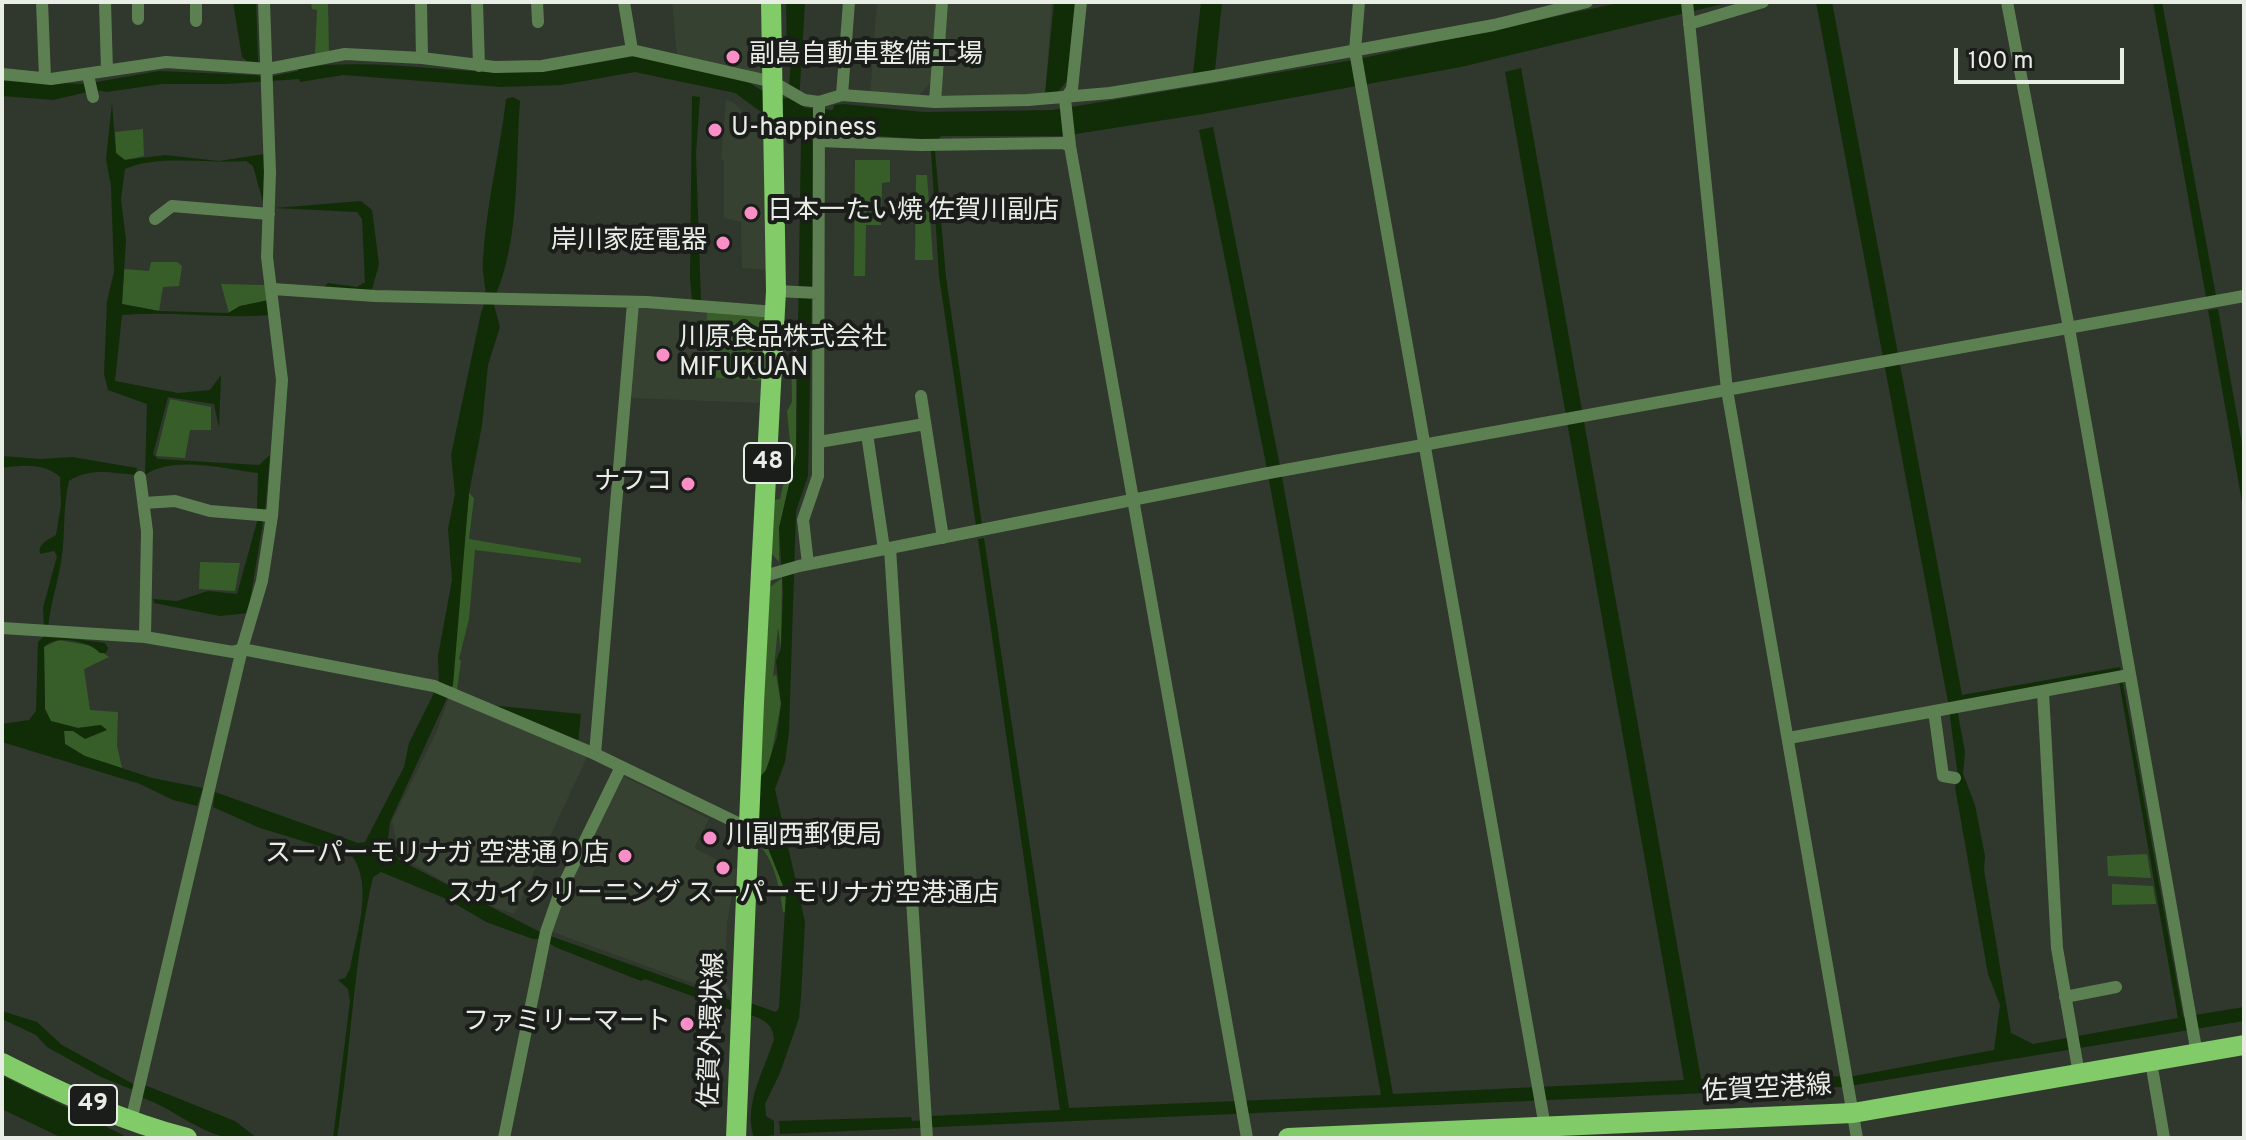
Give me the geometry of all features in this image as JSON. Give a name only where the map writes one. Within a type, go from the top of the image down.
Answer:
[{"type":"main road","name":"48","points":[[748,828],[769,574],[782,298],[779,87],[771,2]]},
{"type":"main road","name":"佐賀外環状線","points":[[736,1138],[748,828]]},
{"type":"main road","name":"佐賀空港線","points":[[1288,1138],[1546,1132],[1853,1113],[2077,1064],[2151,1062],[2195,1045],[2244,1045]]},
{"type":"main road","name":"49","points":[[2,1063],[51,1088],[131,1121],[187,1138]]},
{"type":"street","points":[[42,2],[45,78]]},
{"type":"street","points":[[105,2],[107,71]]},
{"type":"street","points":[[138,2],[138,19]]},
{"type":"street","points":[[196,2],[196,21]]},
{"type":"street","points":[[131,1121],[242,649],[262,581],[272,516],[282,380],[267,257],[268,75],[264,2]]},
{"type":"street","points":[[421,2],[422,58]]},
{"type":"street","points":[[477,2],[479,66]]},
{"type":"street","points":[[537,2],[538,22]]},
{"type":"street","points":[[624,2],[632,50]]},
{"type":"street","points":[[842,95],[849,2]]},
{"type":"street","points":[[935,102],[942,2]]},
{"type":"street","points":[[1081,2],[1072,89],[1065,99],[1070,146],[1247,1138]]},
{"type":"street","points":[[1359,2],[1355,51],[1546,1132]]},
{"type":"street","points":[[2,74],[45,78],[89,77],[107,71],[166,62],[268,75],[345,54],[422,58],[479,66],[563,64],[632,50],[779,87],[820,105],[842,95],[935,102],[1065,99],[1355,51],[1494,25],[1587,2]]},
{"type":"street","points":[[1687,2],[1727,390],[1857,1138]]},
{"type":"street","points":[[1689,24],[1763,2]]},
{"type":"street","points":[[2007,2],[2069,328],[2122,676],[2195,1045]]},
{"type":"street","points":[[89,77],[93,97]]},
{"type":"street","points":[[803,565],[803,520],[818,476],[820,105]]},
{"type":"street","points":[[820,135],[920,145],[1063,143],[1070,146]]},
{"type":"street","points":[[155,219],[172,206],[269,214]]},
{"type":"street","points":[[273,289],[633,303],[782,298],[818,293]]},
{"type":"street","points":[[769,574],[1287,469],[2244,296]]},
{"type":"street","points":[[595,754],[633,303]]},
{"type":"street","points":[[921,396],[943,538]]},
{"type":"street","points":[[819,442],[925,424]]},
{"type":"street","points":[[867,434],[887,549],[926,1135]]},
{"type":"street","points":[[140,477],[147,531],[145,637]]},
{"type":"street","points":[[144,503],[175,501],[210,511],[272,516]]},
{"type":"street","points":[[2,628],[145,637],[233,652],[242,649],[434,686],[595,754],[620,769],[748,828]]},
{"type":"street","points":[[1789,738],[2122,676]]},
{"type":"street","points":[[2043,692],[2051,870],[2065,997],[2077,1064]]},
{"type":"street","points":[[1939,710],[1940,765],[1943,776],[1955,778]]},
{"type":"street","points":[[504,1138],[544,936],[560,892],[620,769]]},
{"type":"street","points":[[2065,997],[2116,987]]},
{"type":"street","points":[[2151,1062],[2164,1138]]},
{"type":"shaded area","points":[[233,2],[256,2],[258,62],[242,57]]},
{"type":"shaded area","points":[[311,2],[328,2],[329,53],[315,54],[317,10],[312,9]]},
{"type":"shaded area","points":[[672,2],[761,2],[763,75],[677,55]]},
{"type":"shaded area","points":[[786,2],[805,2],[799,102],[805,108],[833,110],[834,105],[843,104],[924,112],[1053,110],[1354,60],[1623,2],[1731,2],[1461,67],[1203,114],[1063,136],[941,136],[938,140],[833,133],[832,127],[782,126],[780,99],[788,98],[791,62],[787,60]]},
{"type":"shaded area","points":[[877,2],[939,3],[933,79],[918,97],[870,95]]},
{"type":"shaded area","points":[[946,2],[1052,2],[1045,95],[939,97]]},
{"type":"shaded area","points":[[1054,2],[1075,2],[1067,81],[1057,93],[1045,94]]},
{"type":"shaded area","points":[[1201,2],[1222,2],[1215,70],[1193,74]]},
{"type":"shaded area","points":[[1816,2],[1832,2],[1962,695],[2120,667],[2183,1017],[2244,1007],[2244,1021],[1843,1087],[780,1134],[779,1121],[911,1117],[912,1121],[930,1120],[930,1116],[1060,1110],[978,539],[984,538],[1069,1108],[1381,1095],[1267,469],[1199,130],[1213,127],[1280,466],[1393,1094],[1684,1080],[1505,72],[1521,68],[1701,1079],[1854,1076],[1994,1050],[2000,1005],[1988,974],[1955,787],[1958,776],[1948,702]],"holes":[[[2119,681],[2178,1018],[2033,1044],[2011,1033],[1984,870],[1985,856],[1975,805],[1963,774],[1965,752],[1957,709]]]},
{"type":"shaded area","points":[[2153,2],[2162,2],[2216,296],[2206,297]]},
{"type":"shaded area","points":[[634,56],[745,80],[764,92],[764,114],[735,93],[635,72],[561,85],[501,87],[343,75],[300,82],[299,79],[162,84],[107,92],[96,90],[53,100],[2,96],[2,81],[85,84],[159,71],[273,76],[298,71],[298,68],[350,64],[517,72]]},
{"type":"shaded area","points":[[692,96],[700,97],[696,154],[701,301],[692,300],[690,279]]},
{"type":"shaded area","points":[[513,97],[520,101],[513,229],[502,278],[493,301],[500,327],[488,365],[482,425],[469,493],[453,685],[390,822],[387,847],[401,861],[542,933],[730,1000],[731,1010],[645,979],[641,981],[555,947],[543,939],[533,939],[486,922],[449,900],[381,872],[373,877],[366,909],[337,1138],[333,1138],[350,1001],[348,989],[338,980],[345,978],[350,969],[362,911],[362,882],[358,868],[352,856],[260,828],[213,807],[215,792],[358,843],[365,842],[404,767],[409,743],[439,683],[438,656],[452,580],[448,529],[455,494],[451,455],[485,298],[483,267],[487,219],[506,99]]},
{"type":"shaded area","points":[[726,100],[733,102],[766,135],[769,270],[742,268],[741,222],[724,218],[724,161],[721,160]]},
{"type":"shaded area","points":[[112,103],[116,153],[125,160],[165,155],[219,161],[264,154],[263,202],[253,166],[246,161],[152,162],[125,169],[121,199],[126,240],[122,304],[159,311],[228,313],[240,306],[269,300],[270,315],[122,315],[115,381],[178,393],[210,390],[221,375],[219,427],[214,404],[168,397],[153,454],[158,459],[259,465],[270,455],[265,510],[257,510],[258,473],[185,465],[157,469],[145,475],[147,404],[108,390],[104,374],[107,301],[114,272],[111,186],[106,159]]},
{"type":"shaded area","points":[[143,129],[144,156],[125,160],[116,154],[115,132]]},
{"type":"shaded area","points":[[801,139],[815,140],[808,476],[796,511],[789,732],[785,762],[775,789],[805,922],[799,1018],[780,1073],[765,1104],[766,1116],[774,1121],[774,1135],[754,1138],[751,1125],[753,1100],[774,1039],[772,1029],[766,1023],[750,1015],[750,1003],[776,1012],[779,1008],[786,893],[758,823],[760,777],[766,770],[777,737],[781,704],[776,661],[781,648],[783,592],[779,528],[796,455]]},
{"type":"shaded area","points":[[931,151],[935,151],[946,277],[982,525],[976,526],[939,276]]},
{"type":"shaded area","points":[[855,160],[890,160],[890,182],[882,183],[881,225],[866,225],[865,276],[854,276]]},
{"type":"shaded area","points":[[916,175],[927,175],[933,260],[915,260]]},
{"type":"shaded area","points":[[361,201],[372,210],[379,264],[372,290],[329,289],[325,286],[328,283],[357,287],[365,282],[362,219],[357,212],[275,208]]},
{"type":"shaded area","points":[[151,262],[177,262],[182,266],[179,286],[163,287],[159,311],[122,304],[124,269],[149,271]]},
{"type":"shaded area","points":[[221,284],[265,285],[269,300],[240,306],[229,313]]},
{"type":"shaded area","points":[[636,306],[768,316],[763,403],[630,398]]},
{"type":"shaded area","points":[[2218,309],[2244,455],[2244,513],[2208,310]]},
{"type":"shaded area","points":[[707,311],[768,316],[764,381],[705,377]]},
{"type":"shaded area","points":[[796,350],[796,455],[779,528],[779,562],[772,554],[773,500],[780,499],[791,452],[787,411],[792,402],[791,353]]},
{"type":"shaded area","points":[[170,399],[211,407],[211,430],[190,430],[185,458],[156,456]]},
{"type":"shaded area","points":[[2,456],[41,459],[72,457],[137,468],[136,475],[93,472],[69,481],[62,557],[48,628],[44,628],[43,608],[57,556],[54,551],[40,554],[40,550],[44,542],[56,535],[61,505],[60,477],[40,467],[2,468]]},
{"type":"shaded area","points":[[469,493],[474,498],[469,539],[581,558],[581,563],[475,550],[469,619],[459,659],[457,690],[451,689]]},
{"type":"shaded area","points":[[258,518],[263,522],[248,613],[220,616],[154,603],[153,599],[177,601],[208,591],[237,594]]},
{"type":"shaded area","points":[[200,562],[240,563],[235,591],[199,589]]},
{"type":"shaded area","points":[[782,578],[781,648],[778,627],[773,677],[776,674],[781,704],[758,823],[786,893],[787,912],[783,912],[771,863],[753,840],[770,587]]},
{"type":"shaded area","points":[[45,635],[105,643],[108,648],[106,653],[100,653],[88,645],[64,640],[44,647],[45,709],[51,721],[78,728],[101,725],[107,730],[85,739],[73,731],[64,731],[65,744],[85,756],[152,778],[203,788],[197,806],[173,800],[140,784],[2,742],[2,724],[29,720],[36,711],[38,642]]},
{"type":"shaded area","points":[[58,640],[93,646],[109,657],[84,669],[90,710],[118,712],[117,746],[122,768],[84,756],[65,744],[64,731],[101,725],[78,728],[51,722],[45,709],[44,647]]},
{"type":"shaded area","points":[[449,697],[587,757],[514,914],[480,902],[400,857],[392,821],[436,733]]},
{"type":"shaded area","points":[[489,705],[581,714],[578,744]]},
{"type":"shaded area","points":[[621,775],[709,819],[694,848],[737,870],[727,923],[725,979],[731,997],[550,931],[562,896]]},
{"type":"shaded area","points":[[2147,854],[2151,878],[2108,876],[2107,856]]},
{"type":"shaded area","points":[[2112,884],[2153,886],[2156,904],[2112,905]]},
{"type":"shaded area","points":[[2,1011],[37,1022],[62,1045],[135,1085],[147,1086],[235,1121],[257,1138],[236,1139],[214,1134],[143,1098],[143,1094],[101,1077],[47,1047],[36,1035],[2,1019]]},
{"type":"shaded area","points":[[2,1076],[128,1138],[62,1138],[2,1109]]},
{"type":"place","name":"副島自動車整備工場","points":[[733,57]]},
{"type":"place","name":"U-happiness","points":[[715,130]]},
{"type":"place","name":"日本一たい焼 佐賀川副店","points":[[751,213]]},
{"type":"place","name":"岸川家庭電器","points":[[723,243]]},
{"type":"place","name":"川原食品株式会社 MIFUKUAN","points":[[663,355]]},
{"type":"place","name":"ナフコ","points":[[688,484]]},
{"type":"place","name":"川副西郵便局","points":[[710,838]]},
{"type":"place","name":"スーパーモリナガ 空港通り店","points":[[625,856]]},
{"type":"place","name":"スカイクリーニング スーパーモリナガ空港通店","points":[[723,868]]},
{"type":"place","name":"ファミリーマート","points":[[687,1024]]}]
